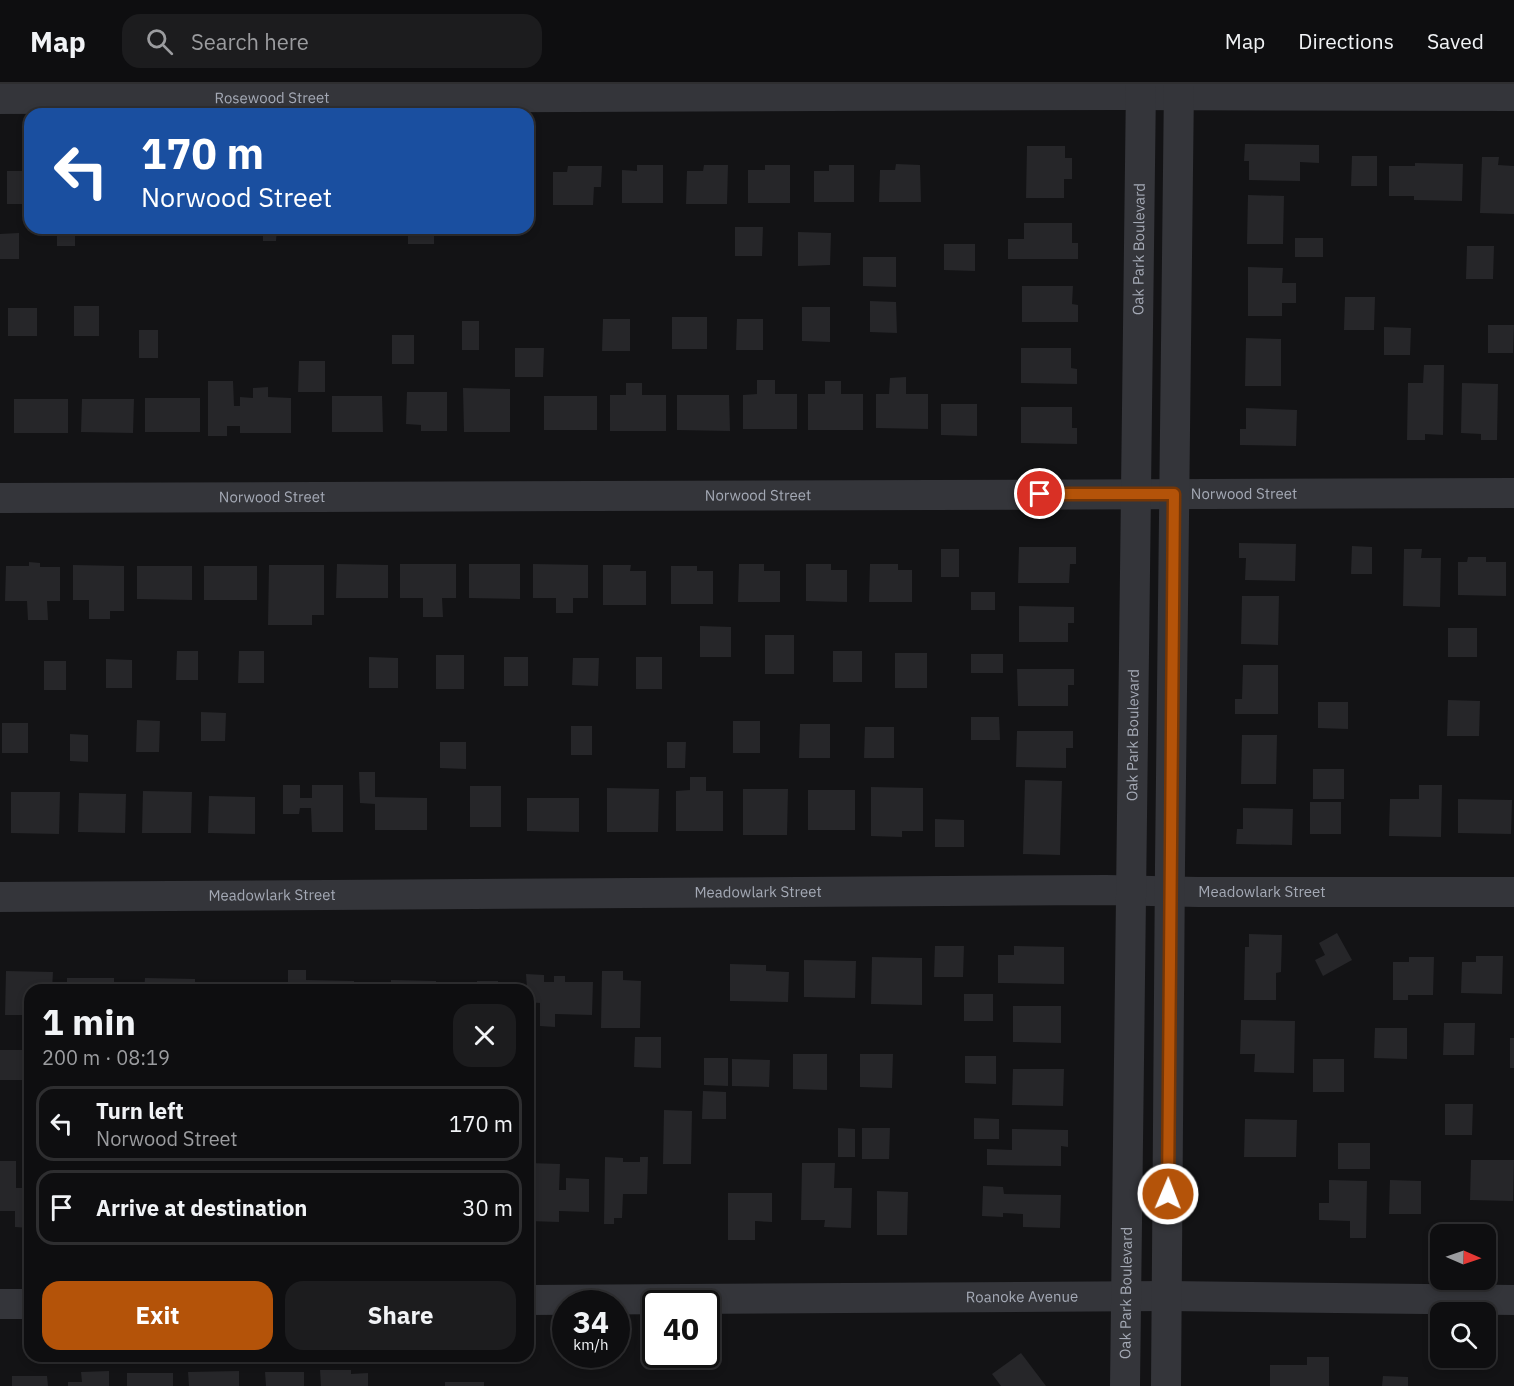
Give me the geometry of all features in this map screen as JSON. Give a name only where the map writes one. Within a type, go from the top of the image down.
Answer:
[{"type":"street","name":"Rosewood Street","points":[[10,94],[1179,89],[1514,96]]},
{"type":"street","points":[[1166,1386],[1179,89]]},
{"type":"street","name":"Oak Park Boulevard","points":[[1125,1386],[1141,90]]},
{"type":"street","name":"Norwood Street","points":[[0,498],[1514,493]]},
{"type":"street","name":"Meadowlark Street","points":[[0,897],[1132,891],[1514,892]]},
{"type":"street","name":"Roanoke Avenue","points":[[534,1300],[1167,1296],[1514,1300]]},
{"type":"street","points":[[0,1304],[24,1304]]},
{"type":"building","points":[[1245,144],[1319,145],[1319,163],[1300,162],[1300,181],[1249,180],[1249,161],[1244,161]]},
{"type":"building","points":[[1027,146],[1065,146],[1065,158],[1072,158],[1072,179],[1064,179],[1064,198],[1026,198]]},
{"type":"building","points":[[1352,156],[1377,156],[1377,186],[1351,186]]},
{"type":"building","points":[[1482,157],[1499,157],[1498,165],[1514,166],[1514,214],[1480,213]]},
{"type":"building","points":[[1415,163],[1463,164],[1462,201],[1414,200],[1414,196],[1389,196],[1389,166],[1415,166]]},
{"type":"building","points":[[896,164],[920,165],[921,202],[879,202],[880,170],[895,170]]},
{"type":"building","points":[[637,165],[663,165],[663,203],[622,203],[622,170],[637,171]]},
{"type":"building","points":[[704,165],[728,165],[727,204],[686,204],[687,171],[703,171]]},
{"type":"building","points":[[765,165],[790,165],[790,203],[748,203],[748,170],[765,170]]},
{"type":"building","points":[[829,165],[854,165],[854,202],[814,202],[814,171],[829,171]]},
{"type":"building","points":[[24,166],[24,204],[7,204],[7,171],[23,171]]},
{"type":"building","points":[[568,166],[602,166],[601,187],[594,187],[593,205],[553,205],[553,172],[567,172]]},
{"type":"building","points":[[1248,195],[1284,196],[1283,244],[1247,244]]},
{"type":"building","points":[[1024,223],[1072,223],[1072,243],[1078,243],[1078,259],[1008,259],[1008,239],[1024,239]]},
{"type":"building","points":[[735,227],[763,227],[762,256],[735,256]]},
{"type":"building","points":[[798,232],[831,233],[830,265],[798,266]]},
{"type":"building","points":[[19,233],[19,259],[0,259],[0,234]]},
{"type":"building","points":[[57,234],[75,234],[75,246],[57,246]]},
{"type":"building","points":[[263,234],[277,234],[276,241],[263,241]]},
{"type":"building","points":[[408,234],[434,234],[434,244],[408,244]]},
{"type":"building","points":[[1295,238],[1323,238],[1323,257],[1295,257]]},
{"type":"building","points":[[944,244],[975,244],[975,271],[944,270]]},
{"type":"building","points":[[1467,246],[1494,246],[1493,279],[1466,279]]},
{"type":"building","points":[[863,257],[896,257],[896,287],[863,286]]},
{"type":"building","points":[[1248,267],[1283,268],[1282,283],[1296,283],[1296,303],[1282,303],[1282,316],[1248,316]]},
{"type":"building","points":[[1022,286],[1073,286],[1072,304],[1078,305],[1078,322],[1022,322]]},
{"type":"building","points":[[1345,297],[1375,297],[1374,330],[1344,330]]},
{"type":"building","points":[[870,301],[896,302],[897,333],[870,332]]},
{"type":"building","points":[[74,306],[99,306],[99,336],[74,336]]},
{"type":"building","points":[[802,307],[830,307],[830,342],[802,341]]},
{"type":"building","points":[[8,308],[37,308],[37,336],[8,336]]},
{"type":"building","points":[[672,317],[707,317],[707,349],[672,349]]},
{"type":"building","points":[[603,319],[630,319],[630,351],[602,351]]},
{"type":"building","points":[[737,319],[763,319],[763,350],[736,350]]},
{"type":"building","points":[[462,321],[479,321],[479,350],[462,350]]},
{"type":"building","points":[[1488,325],[1514,325],[1513,353],[1488,353]]},
{"type":"building","points":[[1384,327],[1411,328],[1410,355],[1384,355]]},
{"type":"building","points":[[139,330],[158,330],[158,358],[139,358]]},
{"type":"building","points":[[392,335],[414,335],[414,364],[392,364]]},
{"type":"building","points":[[1246,338],[1281,339],[1281,386],[1245,386]]},
{"type":"building","points":[[515,348],[544,348],[543,377],[515,377]]},
{"type":"building","points":[[1021,348],[1071,348],[1071,368],[1077,369],[1077,384],[1021,383]]},
{"type":"building","points":[[299,361],[325,361],[325,392],[298,392]]},
{"type":"building","points":[[1424,365],[1444,365],[1443,435],[1425,434],[1425,440],[1407,440],[1408,383],[1423,383]]},
{"type":"building","points":[[906,377],[906,394],[928,394],[928,429],[876,428],[876,394],[889,394],[890,378]]},
{"type":"building","points":[[757,380],[775,380],[775,394],[797,394],[797,429],[743,429],[743,395],[757,394]]},
{"type":"building","points":[[208,381],[233,381],[234,406],[240,406],[240,397],[253,398],[253,388],[268,387],[268,397],[291,398],[291,433],[240,433],[240,426],[227,426],[227,436],[208,436]]},
{"type":"building","points":[[825,381],[841,381],[841,394],[863,394],[863,430],[808,430],[808,394],[825,394]]},
{"type":"building","points":[[626,383],[642,383],[642,395],[666,395],[666,431],[610,431],[610,395],[626,395]]},
{"type":"building","points":[[1462,383],[1498,384],[1497,440],[1481,440],[1481,434],[1461,433]]},
{"type":"building","points":[[463,388],[510,389],[510,432],[464,432]]},
{"type":"building","points":[[407,392],[447,392],[447,431],[421,431],[421,425],[406,424]]},
{"type":"building","points":[[677,395],[729,395],[730,431],[677,430]]},
{"type":"building","points":[[332,396],[382,396],[383,432],[332,432]]},
{"type":"building","points":[[544,396],[597,396],[597,430],[544,430]]},
{"type":"building","points":[[145,398],[200,398],[200,432],[145,432]]},
{"type":"building","points":[[14,399],[68,399],[68,433],[14,433]]},
{"type":"building","points":[[82,399],[134,399],[133,433],[81,432]]},
{"type":"building","points":[[941,404],[977,404],[977,436],[941,435]]},
{"type":"building","points":[[1021,407],[1072,407],[1072,428],[1077,428],[1077,444],[1021,443]]},
{"type":"building","points":[[1246,408],[1297,410],[1296,446],[1240,445],[1240,429],[1246,429]]},
{"type":"building","points":[[1239,543],[1296,544],[1295,581],[1245,580],[1246,558],[1239,558]]},
{"type":"building","points":[[1352,546],[1372,547],[1372,574],[1351,574]]},
{"type":"building","points":[[1019,547],[1076,547],[1076,564],[1070,564],[1069,583],[1018,583]]},
{"type":"building","points":[[941,549],[959,549],[959,577],[941,577]]},
{"type":"building","points":[[1404,549],[1422,549],[1421,558],[1441,558],[1440,607],[1403,606]]},
{"type":"building","points":[[1468,557],[1486,557],[1486,562],[1506,562],[1506,596],[1458,595],[1458,562],[1467,562]]},
{"type":"building","points":[[29,562],[40,563],[40,567],[60,567],[60,601],[47,601],[48,620],[28,620],[27,601],[5,601],[6,566],[29,566]]},
{"type":"building","points":[[337,564],[388,565],[388,598],[336,598]]},
{"type":"building","points":[[400,564],[456,564],[456,598],[442,598],[443,617],[423,617],[423,598],[400,598]]},
{"type":"building","points":[[469,564],[520,564],[520,599],[469,598]]},
{"type":"building","points":[[533,564],[588,565],[588,598],[573,598],[573,613],[556,613],[556,598],[533,598]]},
{"type":"building","points":[[739,564],[764,564],[764,571],[780,571],[780,602],[738,602]]},
{"type":"building","points":[[806,564],[831,564],[831,570],[847,570],[847,602],[806,601]]},
{"type":"building","points":[[870,564],[898,564],[898,570],[912,570],[912,602],[869,602]]},
{"type":"building","points":[[73,565],[124,566],[124,611],[110,611],[110,619],[89,619],[89,600],[73,600]]},
{"type":"building","points":[[269,565],[324,565],[324,615],[312,615],[312,625],[268,625]]},
{"type":"building","points":[[603,565],[631,565],[630,571],[646,571],[646,605],[603,605]]},
{"type":"building","points":[[137,566],[192,566],[192,600],[137,599]]},
{"type":"building","points":[[204,566],[257,566],[257,600],[204,600]]},
{"type":"building","points":[[671,566],[697,566],[697,571],[713,571],[713,604],[671,604]]},
{"type":"building","points":[[971,592],[995,592],[995,610],[971,610]]},
{"type":"building","points":[[1242,596],[1279,596],[1278,645],[1241,644]]},
{"type":"building","points":[[1019,606],[1074,607],[1074,623],[1068,623],[1068,642],[1019,642]]},
{"type":"building","points":[[700,626],[731,627],[731,657],[700,657]]},
{"type":"building","points":[[1448,628],[1477,628],[1477,657],[1448,657]]},
{"type":"building","points":[[765,635],[794,635],[794,674],[765,674]]},
{"type":"building","points":[[177,651],[198,651],[198,680],[176,680]]},
{"type":"building","points":[[239,651],[264,651],[264,683],[238,683]]},
{"type":"building","points":[[833,651],[862,651],[862,682],[833,682]]},
{"type":"building","points":[[895,653],[927,653],[927,688],[895,688]]},
{"type":"building","points":[[971,654],[1003,654],[1003,673],[971,673]]},
{"type":"building","points":[[436,655],[464,655],[464,689],[436,689]]},
{"type":"building","points":[[369,657],[398,658],[398,688],[369,688]]},
{"type":"building","points":[[504,657],[528,657],[528,686],[504,686]]},
{"type":"building","points":[[636,657],[662,657],[662,689],[636,689]]},
{"type":"building","points":[[573,658],[599,658],[598,686],[572,685]]},
{"type":"building","points":[[106,659],[132,660],[132,688],[106,688]]},
{"type":"building","points":[[44,661],[66,661],[66,690],[44,690]]},
{"type":"building","points":[[1243,665],[1278,665],[1278,714],[1235,714],[1235,699],[1242,699]]},
{"type":"building","points":[[1017,669],[1074,669],[1074,685],[1068,685],[1068,706],[1018,706]]},
{"type":"building","points":[[1448,700],[1480,701],[1479,736],[1447,736]]},
{"type":"building","points":[[1318,702],[1348,702],[1348,729],[1318,728]]},
{"type":"building","points":[[201,712],[226,713],[225,741],[201,741]]},
{"type":"building","points":[[971,717],[999,717],[1000,740],[971,740]]},
{"type":"building","points":[[137,720],[160,721],[159,752],[136,752]]},
{"type":"building","points":[[733,721],[760,721],[760,753],[733,753]]},
{"type":"building","points":[[2,723],[28,723],[28,753],[2,753]]},
{"type":"building","points":[[800,724],[830,724],[830,758],[799,758]]},
{"type":"building","points":[[571,726],[592,726],[592,755],[571,755]]},
{"type":"building","points":[[865,727],[894,727],[894,758],[864,758]]},
{"type":"building","points":[[1017,731],[1073,731],[1073,748],[1066,748],[1066,768],[1016,767]]},
{"type":"building","points":[[70,734],[88,735],[88,762],[70,761]]},
{"type":"building","points":[[1242,735],[1277,735],[1276,784],[1241,784]]},
{"type":"building","points":[[440,742],[466,742],[466,769],[440,768]]},
{"type":"building","points":[[667,742],[686,742],[685,768],[667,768]]},
{"type":"building","points":[[1313,769],[1344,769],[1344,799],[1313,799]]},
{"type":"building","points":[[359,772],[375,772],[375,797],[427,798],[427,830],[375,830],[375,804],[360,803]]},
{"type":"building","points":[[690,777],[706,777],[706,791],[723,791],[723,831],[676,831],[676,791],[690,790]]},
{"type":"building","points":[[1025,780],[1062,781],[1060,855],[1023,854]]},
{"type":"building","points":[[283,785],[300,785],[300,798],[312,798],[312,785],[343,785],[343,832],[312,832],[311,808],[300,808],[299,814],[283,814]]},
{"type":"building","points":[[1419,785],[1442,785],[1441,837],[1389,836],[1390,799],[1419,799]]},
{"type":"building","points":[[470,786],[501,786],[501,827],[470,827]]},
{"type":"building","points":[[871,787],[923,788],[923,831],[902,831],[902,837],[871,836]]},
{"type":"building","points":[[607,788],[659,789],[658,832],[607,832]]},
{"type":"building","points":[[743,789],[788,789],[787,835],[743,835]]},
{"type":"building","points":[[808,790],[855,790],[855,830],[808,830]]},
{"type":"building","points":[[143,791],[192,792],[191,833],[142,833]]},
{"type":"building","points":[[11,792],[60,792],[59,834],[11,833]]},
{"type":"building","points":[[79,793],[126,794],[125,833],[78,832]]},
{"type":"building","points":[[209,796],[255,797],[255,834],[208,833]]},
{"type":"building","points":[[527,798],[579,798],[579,832],[527,831]]},
{"type":"building","points":[[1458,799],[1512,800],[1511,834],[1458,833]]},
{"type":"building","points":[[1310,802],[1341,802],[1341,834],[1310,834]]},
{"type":"building","points":[[1243,808],[1293,809],[1292,845],[1236,844],[1237,829],[1243,829]]},
{"type":"building","points":[[935,819],[964,820],[964,847],[935,847]]},
{"type":"building","points":[[1337,933],[1352,960],[1323,976],[1315,960],[1325,955],[1319,943]]},
{"type":"building","points":[[1249,934],[1282,935],[1281,972],[1276,973],[1276,1000],[1244,1000],[1245,947],[1249,947]]},
{"type":"building","points":[[935,946],[964,946],[963,977],[934,977]]},
{"type":"building","points":[[1014,946],[1064,947],[1064,984],[998,983],[998,955],[1014,955]]},
{"type":"building","points":[[1476,956],[1503,956],[1502,994],[1461,993],[1462,962],[1476,962]]},
{"type":"building","points":[[872,957],[922,958],[922,1005],[871,1004]]},
{"type":"building","points":[[1409,957],[1434,957],[1433,995],[1408,995],[1408,1000],[1393,1000],[1393,962],[1409,962]]},
{"type":"building","points":[[804,960],[856,961],[855,998],[804,997]]},
{"type":"building","points":[[730,964],[766,965],[766,971],[789,972],[788,1002],[730,1001]]},
{"type":"building","points":[[288,970],[306,970],[306,980],[354,981],[354,984],[288,984]]},
{"type":"building","points":[[6,971],[53,972],[52,984],[24,984],[24,1015],[5,1015]]},
{"type":"building","points":[[602,971],[623,971],[623,980],[641,981],[640,1028],[601,1028]]},
{"type":"building","points":[[526,974],[544,975],[544,982],[554,982],[554,976],[565,976],[565,982],[593,982],[592,1015],[555,1014],[555,1027],[540,1026],[540,1003],[534,1002],[534,984],[527,984]]},
{"type":"building","points":[[67,978],[114,978],[114,984],[67,984]]},
{"type":"building","points":[[145,978],[195,979],[195,984],[144,984]]},
{"type":"building","points":[[391,980],[436,981],[436,984],[391,984]]},
{"type":"building","points":[[477,981],[498,981],[498,984],[477,984]]},
{"type":"building","points":[[234,983],[273,983],[273,984]]},
{"type":"building","points":[[964,994],[993,994],[993,1021],[964,1021]]},
{"type":"building","points":[[1013,1006],[1061,1006],[1061,1043],[1013,1042]]},
{"type":"building","points":[[1241,1020],[1295,1021],[1294,1073],[1254,1072],[1255,1054],[1240,1054]]},
{"type":"building","points":[[1444,1023],[1475,1023],[1474,1055],[1443,1055]]},
{"type":"building","points":[[1375,1028],[1407,1028],[1407,1059],[1374,1058]]},
{"type":"building","points":[[635,1037],[661,1037],[661,1068],[634,1067]]},
{"type":"building","points":[[1510,1038],[1514,1038],[1514,1068],[1510,1068]]},
{"type":"building","points":[[0,1050],[22,1050],[22,1080],[0,1080]]},
{"type":"building","points":[[793,1054],[827,1054],[827,1090],[793,1089]]},
{"type":"building","points":[[860,1054],[893,1054],[892,1088],[860,1087]]},
{"type":"building","points":[[965,1056],[996,1056],[996,1084],[965,1083]]},
{"type":"building","points":[[704,1058],[728,1058],[728,1086],[704,1085]]},
{"type":"building","points":[[732,1059],[770,1060],[769,1087],[732,1086]]},
{"type":"building","points":[[1313,1059],[1344,1059],[1344,1092],[1313,1092]]},
{"type":"building","points":[[1013,1069],[1064,1069],[1063,1106],[1012,1105]]},
{"type":"building","points":[[703,1091],[726,1092],[726,1119],[702,1119]]},
{"type":"building","points":[[1445,1104],[1473,1104],[1472,1135],[1445,1135]]},
{"type":"building","points":[[664,1110],[692,1111],[691,1164],[663,1164]]},
{"type":"building","points":[[974,1118],[999,1119],[999,1139],[974,1139]]},
{"type":"building","points":[[1245,1119],[1297,1120],[1296,1157],[1244,1157]]},
{"type":"building","points":[[838,1128],[855,1129],[855,1157],[838,1157]]},
{"type":"building","points":[[862,1128],[890,1128],[889,1159],[862,1159]]},
{"type":"building","points":[[1012,1129],[1068,1130],[1068,1147],[1061,1146],[1061,1166],[987,1165],[987,1149],[1012,1150]]},
{"type":"building","points":[[1338,1143],[1370,1143],[1370,1169],[1338,1169]]},
{"type":"building","points":[[605,1157],[623,1158],[623,1162],[640,1162],[640,1157],[648,1157],[647,1194],[623,1194],[622,1218],[614,1218],[614,1224],[604,1224]]},
{"type":"building","points":[[1471,1160],[1514,1160],[1513,1201],[1470,1200]]},
{"type":"building","points":[[0,1161],[16,1161],[16,1188],[24,1188],[24,1228],[15,1227],[15,1211],[0,1211]]},
{"type":"building","points":[[534,1163],[560,1164],[559,1190],[566,1190],[566,1178],[589,1179],[589,1212],[559,1211],[559,1222],[534,1221]]},
{"type":"building","points":[[802,1163],[835,1163],[834,1188],[852,1188],[851,1228],[824,1227],[825,1220],[801,1220]]},
{"type":"building","points":[[1329,1180],[1367,1181],[1366,1238],[1350,1238],[1350,1221],[1319,1220],[1319,1203],[1329,1203]]},
{"type":"building","points":[[1390,1180],[1421,1181],[1421,1214],[1389,1214]]},
{"type":"building","points":[[983,1186],[1003,1187],[1004,1194],[1061,1195],[1060,1228],[1023,1227],[1023,1214],[1003,1213],[1003,1217],[982,1216]]},
{"type":"building","points":[[877,1191],[908,1192],[907,1235],[877,1235]]},
{"type":"building","points":[[728,1193],[772,1193],[772,1222],[755,1221],[755,1240],[728,1240]]},
{"type":"building","points":[[1021,1353],[1046,1386],[1001,1386],[992,1374]]},
{"type":"building","points":[[1307,1357],[1329,1357],[1329,1386],[1270,1386],[1270,1365],[1307,1365]]},
{"type":"building","points":[[320,1370],[351,1370],[351,1374],[368,1373],[368,1386],[321,1386]]},
{"type":"building","points":[[109,1371],[109,1386],[68,1386],[68,1382],[82,1382],[81,1372]]},
{"type":"building","points":[[239,1371],[239,1386],[189,1386],[188,1372]]},
{"type":"building","points":[[265,1372],[304,1372],[304,1386],[266,1386]]},
{"type":"building","points":[[127,1373],[173,1373],[173,1386],[127,1386]]},
{"type":"building","points":[[12,1376],[47,1376],[48,1386],[12,1386]]},
{"type":"building","points":[[1383,1376],[1408,1377],[1408,1386],[1382,1386]]},
{"type":"building","points":[[445,1382],[484,1382],[484,1386],[445,1386]]},
{"type":"route","points":[[1040,494],[1174,494],[1168,1194]]}]
